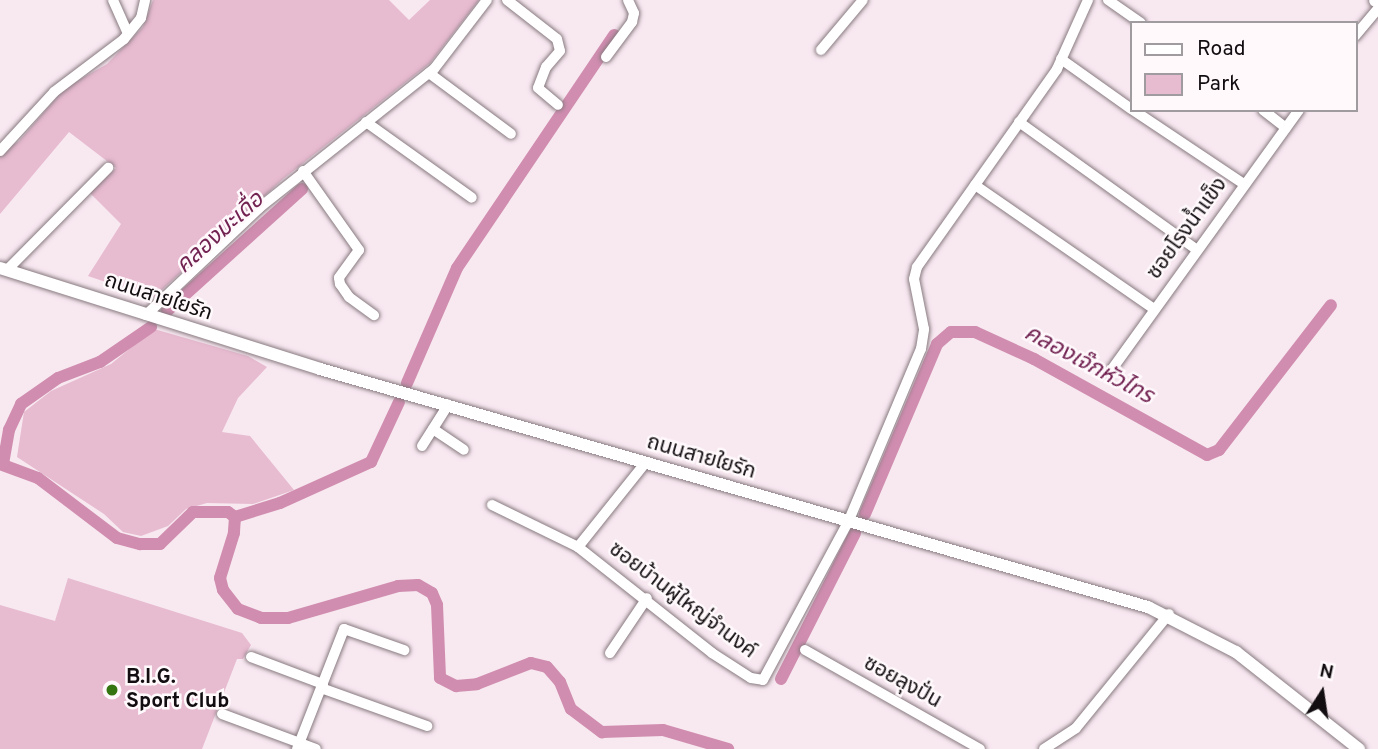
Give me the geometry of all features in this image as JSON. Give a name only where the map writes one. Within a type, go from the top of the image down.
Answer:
[{"type":"street","points":[[113,0],[128,33]]},
{"type":"street","points":[[0,151],[54,92],[110,52],[141,18],[145,0]]},
{"type":"street","points":[[507,0],[557,39],[560,51],[546,67],[538,88],[558,105]]},
{"type":"street","points":[[606,57],[632,22],[634,13],[628,0]]},
{"type":"street","points":[[821,50],[863,0]]},
{"type":"street","points":[[849,520],[921,349],[924,330],[914,279],[917,267],[1061,59],[1088,0]]},
{"type":"street","points":[[1108,0],[1138,21]]},
{"type":"street","points":[[146,315],[303,171],[429,73],[485,3]]},
{"type":"street","points":[[1357,34],[1378,9]]},
{"type":"street","points":[[1061,59],[1130,109]]},
{"type":"street","points":[[429,73],[511,134]]},
{"type":"street","points":[[1135,112],[1244,184]]},
{"type":"street","points":[[1266,112],[1286,128]]},
{"type":"street","name":"ซอยโรงน้ำแข็ง","points":[[1110,372],[1298,112]]},
{"type":"street","points":[[366,122],[472,198]]},
{"type":"street","points":[[1019,122],[1197,250]]},
{"type":"street","points":[[4,269],[108,168]]},
{"type":"street","points":[[303,171],[359,250],[340,278],[340,284],[349,297],[374,315]]},
{"type":"street","points":[[975,186],[1154,309]]},
{"type":"street","name":"ถนนสายใยรัก","points":[[4,269],[146,315],[448,405],[1169,614],[1265,672],[1359,749]]},
{"type":"street","points":[[422,446],[448,405]]},
{"type":"street","points":[[433,429],[464,450]]},
{"type":"street","points":[[578,547],[646,462]]},
{"type":"street","name":"ซอยบ้านผู้ใหญ่จำนงค์","points":[[492,505],[578,547],[648,598],[712,653],[751,678],[764,680],[849,520]]},
{"type":"street","points":[[610,653],[648,598]]},
{"type":"street","points":[[1044,749],[1083,720],[1169,614]]},
{"type":"street","points":[[299,746],[344,629],[404,650]]},
{"type":"street","name":"ซอยลุงปั่น","points":[[805,650],[980,749]]},
{"type":"street","points":[[251,657],[427,726]]},
{"type":"street","points":[[222,714],[299,746],[316,749]]},
{"type":"green space","points":[[153,0],[389,0],[409,20],[430,0],[479,0],[430,63],[283,179],[153,298],[88,276],[121,224],[90,193],[116,168],[69,132],[0,214],[0,153],[19,141],[65,88],[107,64],[143,27]]},
{"type":"green space","points":[[154,329],[248,356],[267,367],[238,398],[222,432],[250,436],[294,490],[253,504],[207,503],[186,509],[168,526],[141,536],[123,532],[104,514],[17,457],[24,412],[51,391],[111,364]]},
{"type":"green space","name":"B.I.G. Sport Club","points":[[68,578],[242,633],[251,645],[243,659],[237,659],[202,749],[0,749],[0,605],[55,621]]},
{"type":"waterway","points":[[407,383],[457,268],[614,35]]},
{"type":"waterway","name":"คลองมะเดื่อ","points":[[167,311],[302,189]]},
{"type":"waterway","name":"คลองเจ๊กหัวไทร","points":[[865,514],[937,344],[951,332],[975,332],[1034,359],[1207,455],[1219,450],[1331,305]]},
{"type":"waterway","name":"คลองมะเดื่อ","points":[[3,464],[9,430],[21,404],[58,378],[100,362],[151,327]]},
{"type":"waterway","points":[[235,517],[280,503],[371,462],[399,402]]},
{"type":"waterway","points":[[0,464],[38,478],[117,538],[140,544],[160,544],[193,512],[228,512],[235,517],[234,533],[220,578],[223,590],[238,609],[261,618],[288,618],[398,586],[418,585],[432,593],[437,605],[440,678],[456,686],[477,684],[531,663],[547,667],[560,682],[571,709],[602,732],[663,730],[728,749]]},
{"type":"waterway","name":"คลองเจ๊กหัวไทร","points":[[781,679],[855,533]]},
{"type":"place","name":"B.I.G. Sport Club","points":[[112,690]]}]
